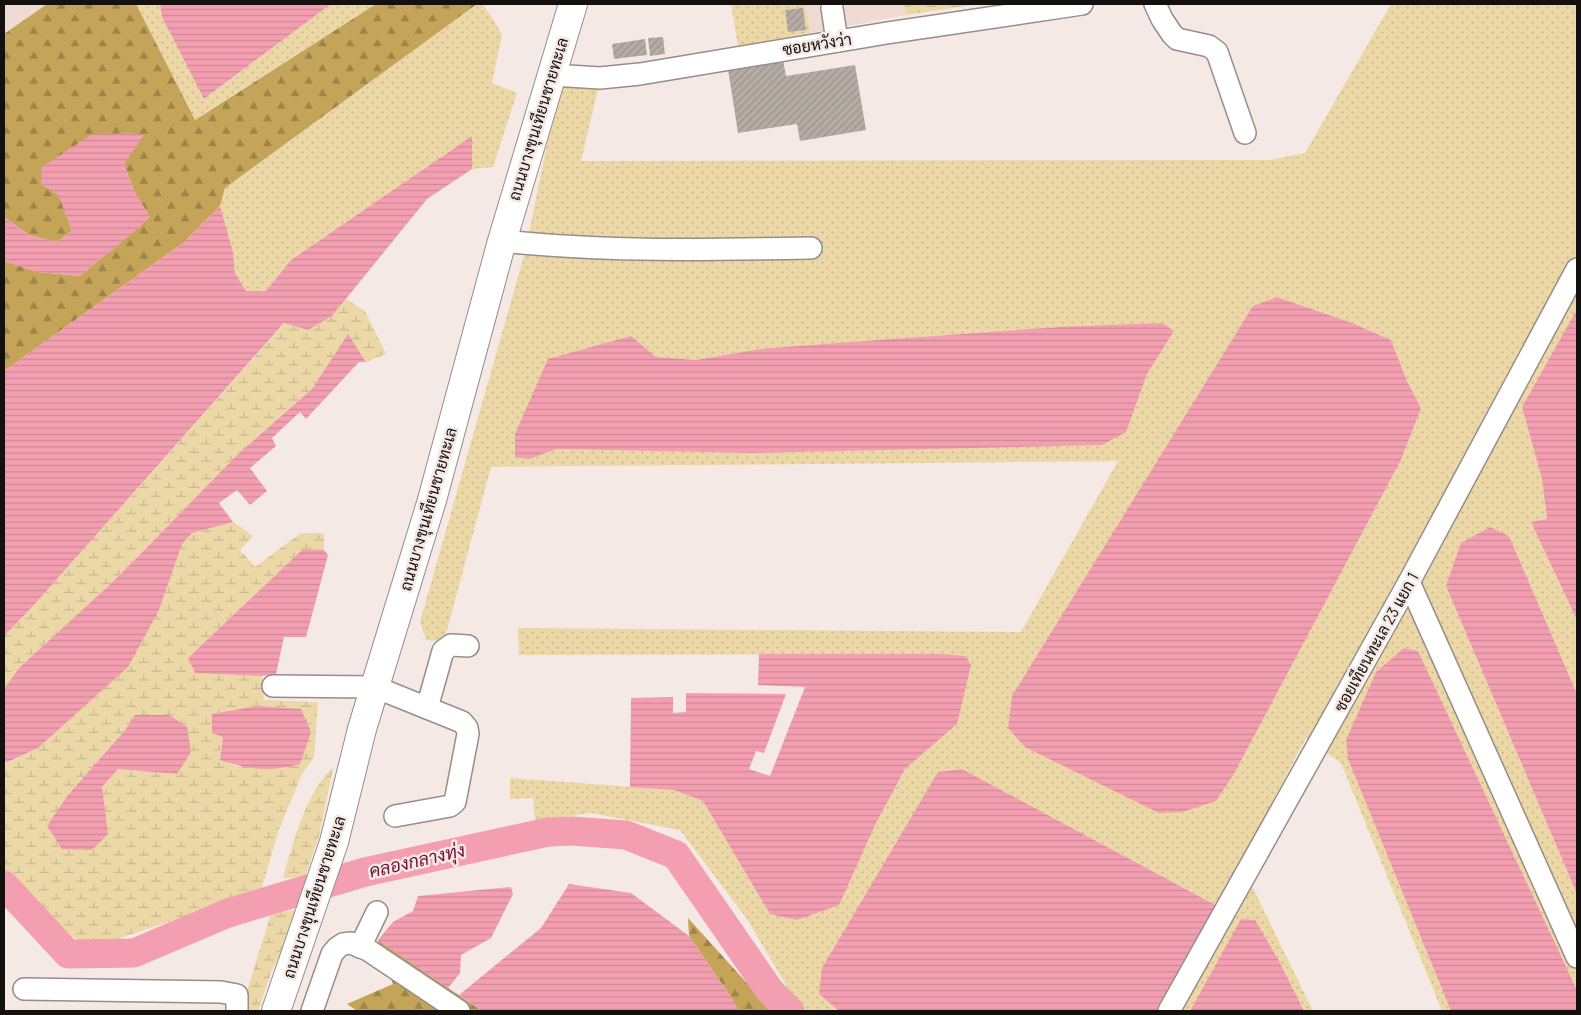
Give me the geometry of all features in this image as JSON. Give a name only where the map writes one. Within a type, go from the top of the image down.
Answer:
[{"type":"main road","name":"ถนนบางขุนเทียนชายทะเล","points":[[276,1011],[334,842],[362,729],[432,500],[502,241],[573,4]]},
{"type":"street","name":"ซอยหวังว่า","points":[[552,74],[600,78],[640,74],[837,41],[1082,4]]},
{"type":"street","points":[[1155,4],[1162,19],[1177,39],[1209,46],[1217,52],[1245,133]]},
{"type":"street","points":[[832,8],[837,41]]},
{"type":"street","points":[[502,241],[553,246],[682,250],[811,248]]},
{"type":"street","name":"ซอยเทียนทะเล 23 แยก 1","points":[[1169,1011],[1409,582],[1577,269]]},
{"type":"street","points":[[1409,582],[1577,957]]},
{"type":"street","points":[[427,708],[443,651],[451,645],[468,646]]},
{"type":"street","points":[[273,686],[375,686],[462,722],[467,728],[468,734],[455,802],[450,806],[395,816]]},
{"type":"street","points":[[360,947],[377,912]]},
{"type":"street","points":[[312,1011],[332,954],[343,944],[351,943],[368,950],[459,1011]]},
{"type":"street","points":[[24,989],[221,992],[236,996],[236,1011]]},
{"type":"shaded area","points":[[4,4],[47,4],[4,34]]},
{"type":"shaded area","points":[[160,4],[331,4],[204,99],[162,17]]},
{"type":"shaded area","points":[[805,4],[904,4],[906,15],[810,33]]},
{"type":"shaded area","points":[[129,133],[144,135],[124,164],[135,193],[150,217],[80,276],[38,272],[4,261],[4,217],[29,235],[57,242],[72,231],[59,196],[41,184],[42,167],[91,135]]},
{"type":"shaded area","points":[[472,136],[472,169],[427,199],[332,316],[308,330],[284,323],[34,605],[4,636],[4,371],[183,243],[220,206],[233,252],[235,273],[246,291],[266,291],[291,260]]},
{"type":"shaded area","points":[[1277,297],[1352,323],[1391,340],[1407,381],[1421,408],[1401,460],[1235,772],[1216,801],[1182,812],[1159,813],[1025,747],[1008,728],[1012,696],[1253,306]]},
{"type":"shaded area","points":[[1577,309],[1577,620],[1531,522],[1547,519],[1542,479],[1522,407]]},
{"type":"shaded area","points":[[1162,323],[1174,331],[1147,374],[1126,432],[1102,445],[750,453],[556,449],[529,459],[515,457],[515,434],[548,359],[631,336],[656,357],[696,360],[760,349],[1059,327]]},
{"type":"shaded area","points":[[348,334],[366,362],[359,362],[306,419],[300,412],[272,438],[276,446],[250,468],[267,491],[250,505],[237,490],[219,503],[233,522],[192,533],[182,544],[159,610],[128,667],[38,748],[6,763],[4,759],[4,689],[19,668],[118,577],[238,454],[312,389]]},
{"type":"shaded area","points":[[1490,527],[1509,536],[1577,694],[1577,894],[1446,586],[1461,543]]},
{"type":"shaded area","points":[[303,549],[324,550],[328,555],[306,637],[284,637],[276,674],[262,676],[195,673],[188,658]]},
{"type":"shaded area","points":[[1404,648],[1418,651],[1577,990],[1577,1011],[1451,1011],[1348,759],[1346,740],[1376,672]]},
{"type":"shaded area","points":[[759,654],[939,654],[965,656],[971,665],[957,724],[905,769],[876,823],[839,905],[797,920],[770,914],[703,801],[674,790],[630,787],[631,698],[673,697],[673,713],[686,712],[686,693],[786,694],[764,753],[756,751],[749,769],[770,776],[805,687],[758,685]]},
{"type":"shaded area","points":[[257,706],[301,709],[311,732],[300,764],[259,769],[220,760],[223,737],[212,733],[212,714]]},
{"type":"shaded area","points":[[135,715],[169,715],[187,727],[191,752],[177,774],[118,769],[102,787],[108,834],[92,850],[62,849],[47,826],[68,795],[126,729]]},
{"type":"shaded area","points":[[962,769],[1217,906],[1160,1011],[839,1011],[819,994],[822,968],[938,772]]},
{"type":"shaded area","points":[[569,884],[631,893],[689,936],[733,1000],[738,1011],[482,1011],[459,995],[541,928]]},
{"type":"shaded area","points":[[511,887],[513,894],[491,938],[461,955],[460,973],[448,988],[378,940],[393,922],[413,911],[418,896]]},
{"type":"shaded area","points":[[1241,919],[1255,920],[1279,961],[1304,1011],[1190,1011]]},
{"type":"green space","points":[[47,4],[136,4],[195,120],[376,4],[477,4],[225,188],[220,206],[183,243],[4,371],[4,261],[38,272],[80,276],[150,217],[135,193],[124,164],[41,184],[59,195],[72,231],[57,242],[29,235],[4,217],[4,34]]},
{"type":"green space","points":[[136,4],[160,4],[162,17],[205,99],[331,4],[376,4],[194,120]]},
{"type":"green space","points":[[477,4],[483,4],[502,34],[492,83],[517,93],[493,167],[472,169],[472,136],[291,260],[266,291],[246,291],[235,273],[233,252],[220,206],[225,188]]},
{"type":"green space","points":[[731,4],[805,4],[810,33],[738,46]]},
{"type":"green space","points":[[904,4],[979,4],[906,15]]},
{"type":"green space","points":[[1391,4],[1577,4],[1577,309],[1522,407],[1542,479],[1547,519],[1532,522],[1577,620],[1577,694],[1509,536],[1446,586],[1577,894],[1577,990],[1418,651],[1404,648],[1348,759],[1451,1011],[1442,1011],[1341,763],[1306,738],[1217,906],[962,769],[938,772],[819,994],[839,1011],[808,1011],[799,1007],[747,919],[680,830],[591,813],[535,821],[533,798],[510,799],[510,778],[674,790],[703,801],[770,914],[876,823],[905,769],[957,724],[939,654],[519,655],[518,628],[1021,632],[1118,461],[491,467],[444,641],[426,640],[420,622],[525,252],[559,86],[599,85],[581,161],[1270,160],[1305,153]],"holes":[[[1277,297],[1352,323],[1391,340],[1407,381],[1421,408],[1401,460],[1235,772]],[[1059,327],[1174,331],[1147,374],[1126,432],[750,453],[556,449],[631,336],[656,357],[696,360],[761,349]]]},
{"type":"green space","points":[[346,299],[365,311],[386,354],[366,362],[348,335],[312,389],[238,454],[118,577],[19,668],[4,689],[4,636],[34,605],[285,323],[308,329],[332,316]]},
{"type":"green space","points":[[233,522],[253,536],[240,550],[255,567],[301,533],[324,533],[324,550],[303,549],[188,658],[195,673],[262,676],[264,700],[318,702],[314,757],[301,776],[278,832],[261,891],[93,947],[64,932],[4,869],[4,765],[38,748],[159,610],[182,544],[192,533]],"holes":[[[135,716],[177,774],[118,769],[102,787],[68,795],[126,729]],[[223,737],[242,768],[220,760]]]},
{"type":"green space","points":[[333,768],[319,836],[305,877],[283,878],[308,804],[324,777]]},
{"type":"green space","points":[[1250,882],[1313,1011],[1304,1011],[1279,961],[1242,919],[1190,1011],[1180,1011]]},
{"type":"green space","points":[[296,910],[290,935],[272,970],[258,1011],[245,1011],[246,994],[271,914]]},
{"type":"green space","points":[[688,918],[765,1003],[778,1011],[738,1011],[733,1000],[689,936]]},
{"type":"green space","points":[[378,940],[482,1011],[357,1011],[347,1004],[393,984]]},
{"type":"building","points":[[803,8],[806,30],[788,32],[785,10]]},
{"type":"building","points":[[663,37],[665,54],[650,56],[648,38]]},
{"type":"building","points":[[645,39],[647,55],[614,59],[612,44]]},
{"type":"building","points":[[783,60],[786,76],[855,65],[866,130],[800,141],[797,124],[738,133],[728,69]]},
{"type":"waterway","name":"คลองกลางทุ่ง","points":[[4,885],[68,954],[134,953],[228,913],[365,872],[548,832],[572,831],[626,835],[676,855],[770,991],[790,1011]]}]
